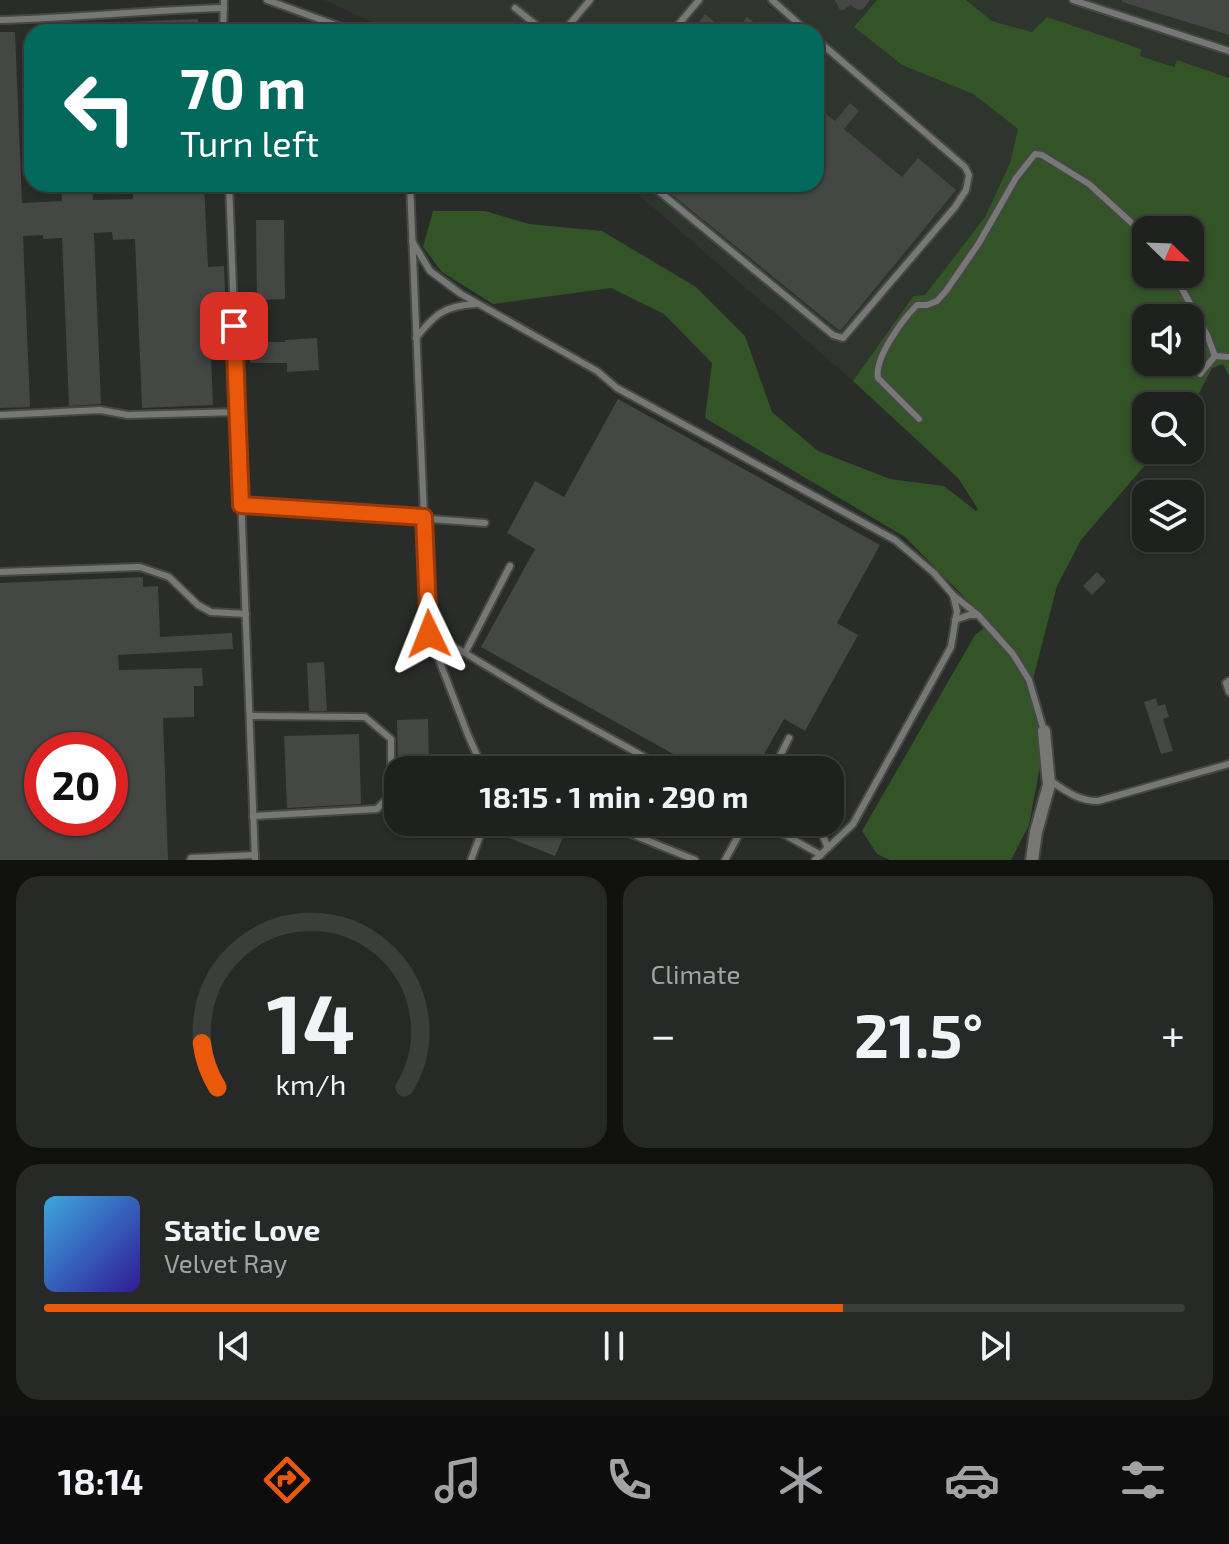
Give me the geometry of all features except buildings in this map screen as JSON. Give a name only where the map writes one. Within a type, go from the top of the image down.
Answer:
[{"type":"street","points":[[1032,860],[1049,780],[1044,731]]},
{"type":"lane","points":[[267,0],[333,24]]},
{"type":"lane","points":[[570,24],[590,0]]},
{"type":"lane","points":[[679,24],[699,0]]},
{"type":"lane","points":[[772,0],[799,24]]},
{"type":"lane","points":[[1073,0],[1229,51]]},
{"type":"lane","points":[[0,20],[87,17],[224,4],[223,24]]},
{"type":"lane","points":[[515,8],[535,24]]},
{"type":"lane","points":[[660,192],[833,335],[843,338],[955,207],[966,190],[969,175],[965,167],[824,46]]},
{"type":"lane","points":[[919,419],[878,378],[881,357],[910,312],[917,305],[937,301],[946,291],[979,243],[1021,170],[1035,154],[1042,155],[1089,184],[1132,223]]},
{"type":"lane","points":[[190,860],[255,858],[229,192]]},
{"type":"lane","points":[[410,192],[429,634],[477,756]]},
{"type":"lane","points":[[412,241],[430,271],[478,304],[597,371],[617,388],[895,540],[978,615],[1013,654],[1029,680],[1044,731]]},
{"type":"lane","points":[[1182,288],[1215,356]]},
{"type":"lane","points":[[416,338],[433,316],[456,305],[478,304]]},
{"type":"lane","points":[[1215,356],[1229,357]]},
{"type":"lane","points":[[1204,369],[1215,356]]},
{"type":"lane","points":[[0,415],[100,410],[128,415],[238,412]]},
{"type":"lane","points":[[241,505],[485,523]]},
{"type":"lane","points":[[465,653],[510,566]]},
{"type":"lane","points":[[0,572],[140,567],[169,577],[198,605],[211,612],[246,614]]},
{"type":"lane","points":[[784,836],[818,857],[853,824],[951,647],[957,611],[953,595]]},
{"type":"lane","points":[[955,620],[978,615]]},
{"type":"lane","points":[[429,634],[643,756]]},
{"type":"lane","points":[[1229,681],[1226,683],[1229,692]]},
{"type":"lane","points":[[250,716],[365,717],[391,739],[391,794],[377,809],[253,816]]},
{"type":"lane","points":[[780,756],[789,738]]},
{"type":"lane","points":[[1049,780],[1071,795],[1086,801],[1098,801],[1229,764]]},
{"type":"lane","points":[[471,860],[480,836]]},
{"type":"lane","points":[[636,836],[695,860]]},
{"type":"lane","points":[[725,860],[738,836]]},
{"type":"lane","points":[[823,836],[828,848]]},
{"type":"shaded area","points":[[324,0],[877,0],[854,27],[902,65],[973,94],[1018,129],[1010,163],[985,217],[925,295],[912,296],[853,381],[635,192],[824,192],[824,24],[376,24]]},
{"type":"shaded area","points":[[966,0],[1229,0],[1229,75],[1227,78],[1177,60],[1174,67],[1139,56],[1141,49],[1032,32],[992,21]]},
{"type":"green space","points":[[877,0],[966,0],[992,21],[1032,32],[1047,17],[1141,49],[1140,56],[1174,67],[1177,60],[1229,78],[1229,376],[1223,364],[1212,368],[1200,392],[1132,392],[1132,464],[1146,464],[1081,540],[1057,586],[1033,679],[1044,745],[1029,825],[1011,860],[890,860],[877,854],[862,831],[975,635],[990,623],[905,537],[705,418],[712,363],[664,314],[611,288],[493,304],[442,272],[423,247],[433,211],[485,211],[529,224],[602,231],[696,287],[745,336],[772,412],[818,451],[890,479],[944,486],[976,511],[978,509],[958,478],[853,381],[913,296],[925,295],[985,217],[1010,163],[1018,129],[973,94],[902,65],[854,27]]},
{"type":"route","points":[[234,326],[241,505],[424,517],[429,634]]}]
